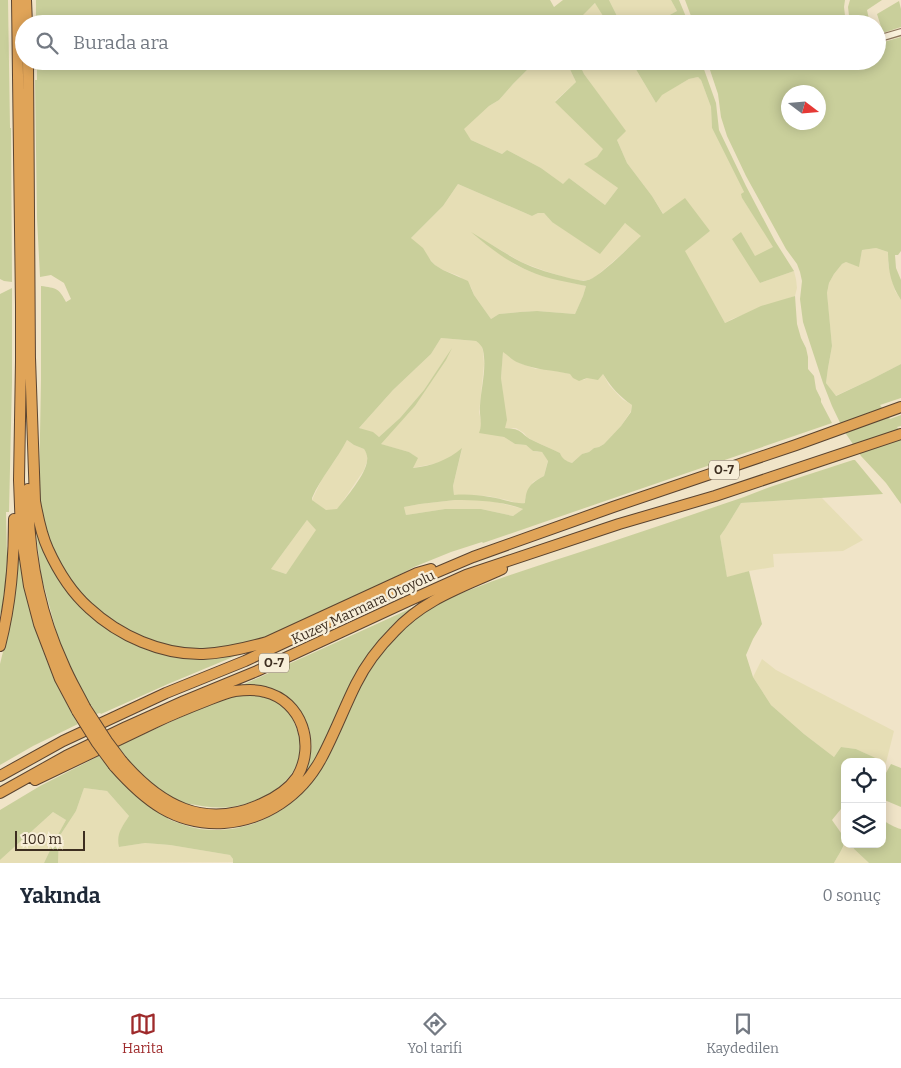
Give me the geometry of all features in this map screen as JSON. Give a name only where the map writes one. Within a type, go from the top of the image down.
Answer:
[{"type":"highway","points":[[17,0],[17,15]]},
{"type":"highway","points":[[26,0],[27,15]]},
{"type":"highway","points":[[19,70],[26,359],[35,501],[39,524],[57,568],[89,609],[133,638],[156,647],[176,652],[202,654],[224,652],[267,642],[417,573],[474,557]]},
{"type":"highway","points":[[0,797],[184,709],[233,692],[245,690],[263,691],[282,700],[290,706],[302,723],[306,742],[302,768],[296,778],[280,794],[250,810],[236,813],[208,814],[193,811],[164,800],[118,764],[98,744],[81,709],[60,680],[32,600],[21,532],[19,480],[26,359],[28,70]]},
{"type":"highway","points":[[0,646],[9,607],[12,573],[14,486],[26,359]]},
{"type":"highway","name":"Kuzey Marmara Otoyolu","points":[[0,776],[62,741],[166,693],[245,661],[414,582],[474,557],[546,530],[796,445],[901,407]]},
{"type":"highway","name":"O-7","points":[[553,546],[619,524],[715,496],[901,434]]},
{"type":"highway","points":[[118,764],[135,789],[164,810],[182,818],[205,823],[231,822],[256,816],[269,810],[290,798],[311,775],[328,746],[363,672],[377,652],[403,623],[432,601],[553,546]]},
{"type":"highway","name":"Kuzey Marmara Otoyolu","points":[[0,793],[66,756],[126,727],[257,671],[466,575],[553,546]]},
{"type":"street","points":[[886,36],[901,32]]},
{"type":"shaded area","points":[[609,0],[671,0],[677,11],[670,15],[616,15]]},
{"type":"shaded area","points":[[596,3],[603,15],[582,15]]},
{"type":"shaded area","points":[[527,70],[570,70],[576,82],[555,101],[604,149],[597,157],[585,164],[618,188],[605,205],[569,178],[564,185],[541,168],[507,150],[502,154],[471,140],[463,129],[489,106],[499,100]]},
{"type":"shaded area","points":[[582,70],[636,70],[656,103],[661,95],[689,79],[698,77],[701,80],[711,107],[712,128],[744,192],[742,198],[774,247],[755,257],[741,233],[760,283],[794,271],[797,288],[795,296],[725,323],[684,251],[710,231],[664,215],[627,163],[617,140],[625,131]]},
{"type":"shaded area","points":[[458,184],[532,216],[544,213],[552,222],[656,224],[594,278],[588,280],[564,277],[521,262],[475,235],[514,264],[529,271],[586,286],[575,314],[537,311],[520,312],[499,314],[491,319],[474,295],[471,287],[459,276],[435,265],[411,238],[443,206]]},
{"type":"shaded area","points":[[876,248],[888,252],[888,264],[895,291],[901,300],[901,364],[835,396],[826,383],[832,346],[827,293],[829,283],[842,264],[846,262],[859,266],[862,250]]},
{"type":"shaded area","points":[[441,338],[476,341],[481,344],[484,364],[479,412],[482,426],[515,444],[526,445],[533,451],[542,452],[548,460],[544,476],[533,482],[525,498],[525,503],[520,504],[488,496],[454,495],[453,486],[462,449],[446,460],[412,468],[417,458],[409,452],[380,444],[415,406],[449,354],[424,390],[400,418],[379,437],[359,428],[393,390],[431,354]]},
{"type":"shaded area","points":[[503,351],[517,362],[536,369],[548,369],[570,374],[584,380],[603,374],[609,385],[622,399],[632,405],[631,411],[621,426],[604,444],[582,454],[572,463],[566,461],[560,453],[532,440],[516,428],[505,428],[501,378]]},
{"type":"shaded area","points":[[347,440],[364,449],[367,454],[367,461],[364,470],[337,510],[325,510],[312,500],[322,479]]},
{"type":"shaded area","points":[[822,498],[863,540],[843,551],[773,554],[774,567],[749,571],[727,578],[720,536],[741,503]]},
{"type":"shaded area","points":[[455,500],[487,500],[523,509],[513,516],[481,509],[445,509],[406,515],[404,507]]},
{"type":"shaded area","points":[[307,520],[317,530],[286,574],[271,569]]},
{"type":"shaded area","points":[[762,659],[776,670],[894,731],[886,763],[886,758],[875,758],[856,749],[841,747],[834,757],[771,705],[753,677]]},
{"type":"shaded area","points":[[84,788],[107,791],[129,816],[121,829],[119,847],[145,843],[170,845],[230,855],[233,862],[58,863],[59,837],[76,811]]},
{"type":"shaded area","points":[[53,812],[66,820],[44,863],[0,863],[0,860]]},
{"type":"shaded area","points":[[843,848],[854,848],[869,863],[834,863]]},
{"type":"green space","points":[[0,0],[8,0],[12,282],[0,279]]},
{"type":"green space","points":[[36,0],[550,0],[554,7],[563,0],[609,0],[616,15],[602,15],[595,3],[583,15],[36,15]]},
{"type":"green space","points":[[671,0],[679,0],[685,15],[670,15],[677,11]]},
{"type":"green space","points":[[685,0],[845,0],[845,15],[691,15]]},
{"type":"green space","points":[[850,0],[882,0],[867,10],[868,15],[849,15],[848,7]]},
{"type":"green space","points":[[899,1],[901,27],[886,32],[886,15],[877,14]]},
{"type":"green space","points":[[901,37],[901,251],[898,255],[895,255],[896,268],[901,280],[901,300],[891,277],[888,252],[876,248],[862,250],[859,267],[846,262],[842,264],[829,283],[827,293],[832,346],[826,383],[836,396],[901,364],[901,398],[880,405],[890,419],[901,415],[901,426],[897,427],[901,432],[901,504],[886,483],[861,456],[844,431],[832,406],[803,322],[800,299],[802,281],[797,264],[786,249],[746,176],[727,136],[721,117],[718,94],[710,70],[886,70],[886,41]]},
{"type":"green space","points":[[37,70],[527,70],[499,100],[489,106],[464,129],[471,140],[502,154],[507,150],[541,168],[563,184],[569,178],[605,205],[618,188],[584,164],[597,157],[603,149],[555,102],[576,82],[570,70],[582,70],[626,131],[617,140],[627,163],[663,214],[685,198],[710,231],[685,251],[725,323],[761,306],[795,296],[797,324],[806,348],[808,369],[814,376],[816,389],[832,423],[483,543],[451,552],[414,567],[377,587],[255,642],[222,648],[189,648],[156,642],[130,631],[101,613],[79,592],[60,564],[46,532],[41,511],[39,489],[41,286],[56,290],[66,302],[71,299],[64,283],[51,275],[40,277],[37,218],[35,80],[37,80]],"holes":[[[458,184],[532,216],[544,213],[552,222],[600,254],[625,223],[641,236],[600,274],[583,281],[527,265],[471,232],[498,254],[521,267],[536,274],[586,286],[575,314],[537,311],[520,312],[499,314],[491,319],[474,295],[468,281],[435,265],[423,248],[411,238],[443,206]],[[441,338],[476,341],[481,345],[484,364],[479,433],[504,437],[515,444],[526,445],[533,451],[542,452],[548,461],[544,476],[530,486],[525,503],[481,496],[454,495],[453,486],[462,448],[439,462],[413,468],[418,458],[409,452],[381,444],[415,406],[452,348],[424,390],[400,418],[379,437],[373,432],[359,428],[393,390],[431,354]],[[503,352],[519,363],[538,369],[570,374],[579,381],[587,378],[598,380],[603,374],[616,391],[632,405],[631,412],[604,444],[582,454],[572,463],[564,460],[560,453],[519,431],[505,428],[507,420],[501,378]],[[347,440],[364,449],[367,457],[366,466],[355,486],[337,509],[326,510],[312,500],[312,498]],[[464,500],[498,503],[523,509],[513,516],[481,509],[445,509],[406,515],[404,507]],[[307,520],[316,530],[286,574],[271,569]]]},
{"type":"green space","points":[[636,70],[704,70],[716,103],[719,130],[775,241],[794,271],[760,283],[732,239],[741,232],[755,256],[773,247],[742,198],[741,194],[744,192],[712,128],[711,107],[701,80],[698,77],[689,79],[662,95],[656,103]]},
{"type":"green space","points":[[12,288],[9,512],[6,512],[7,557],[5,593],[0,616],[0,294]]},
{"type":"green space","points":[[855,460],[883,494],[741,503],[720,536],[727,577],[749,571],[762,624],[746,655],[753,677],[771,705],[834,757],[841,747],[856,749],[876,758],[841,758],[841,809],[832,820],[841,833],[842,848],[834,863],[233,863],[230,855],[170,845],[145,843],[119,847],[119,834],[129,816],[107,791],[84,788],[76,811],[59,837],[58,863],[44,863],[66,820],[53,812],[0,860],[0,810],[40,786],[99,756],[130,790],[148,805],[168,817],[168,819],[200,829],[217,830],[233,829],[265,819],[279,812],[292,802],[315,778],[327,759],[362,685],[377,660],[405,627],[427,610],[456,595],[509,575]]},
{"type":"green space","points":[[35,523],[46,554],[112,630],[207,658],[240,654],[101,714],[96,714],[91,705],[89,705],[61,649],[41,575]]},
{"type":"green space","points":[[17,548],[25,590],[36,630],[50,669],[78,724],[0,765],[0,664],[10,623]]},
{"type":"green space","points":[[414,607],[395,623],[377,644],[314,762],[300,781],[310,756],[311,741],[309,730],[300,710],[284,695],[274,690],[260,685],[240,686]]},
{"type":"green space","points":[[250,694],[274,700],[288,711],[293,716],[300,742],[298,762],[293,772],[286,781],[268,795],[257,800],[230,807],[207,807],[189,805],[173,799],[152,785],[127,760],[118,746],[212,703],[237,695]]},
{"type":"green space","points":[[891,764],[901,768],[901,807],[886,801],[886,773]]},
{"type":"green space","points":[[886,822],[901,829],[901,863],[869,863],[854,849],[886,848]]}]
